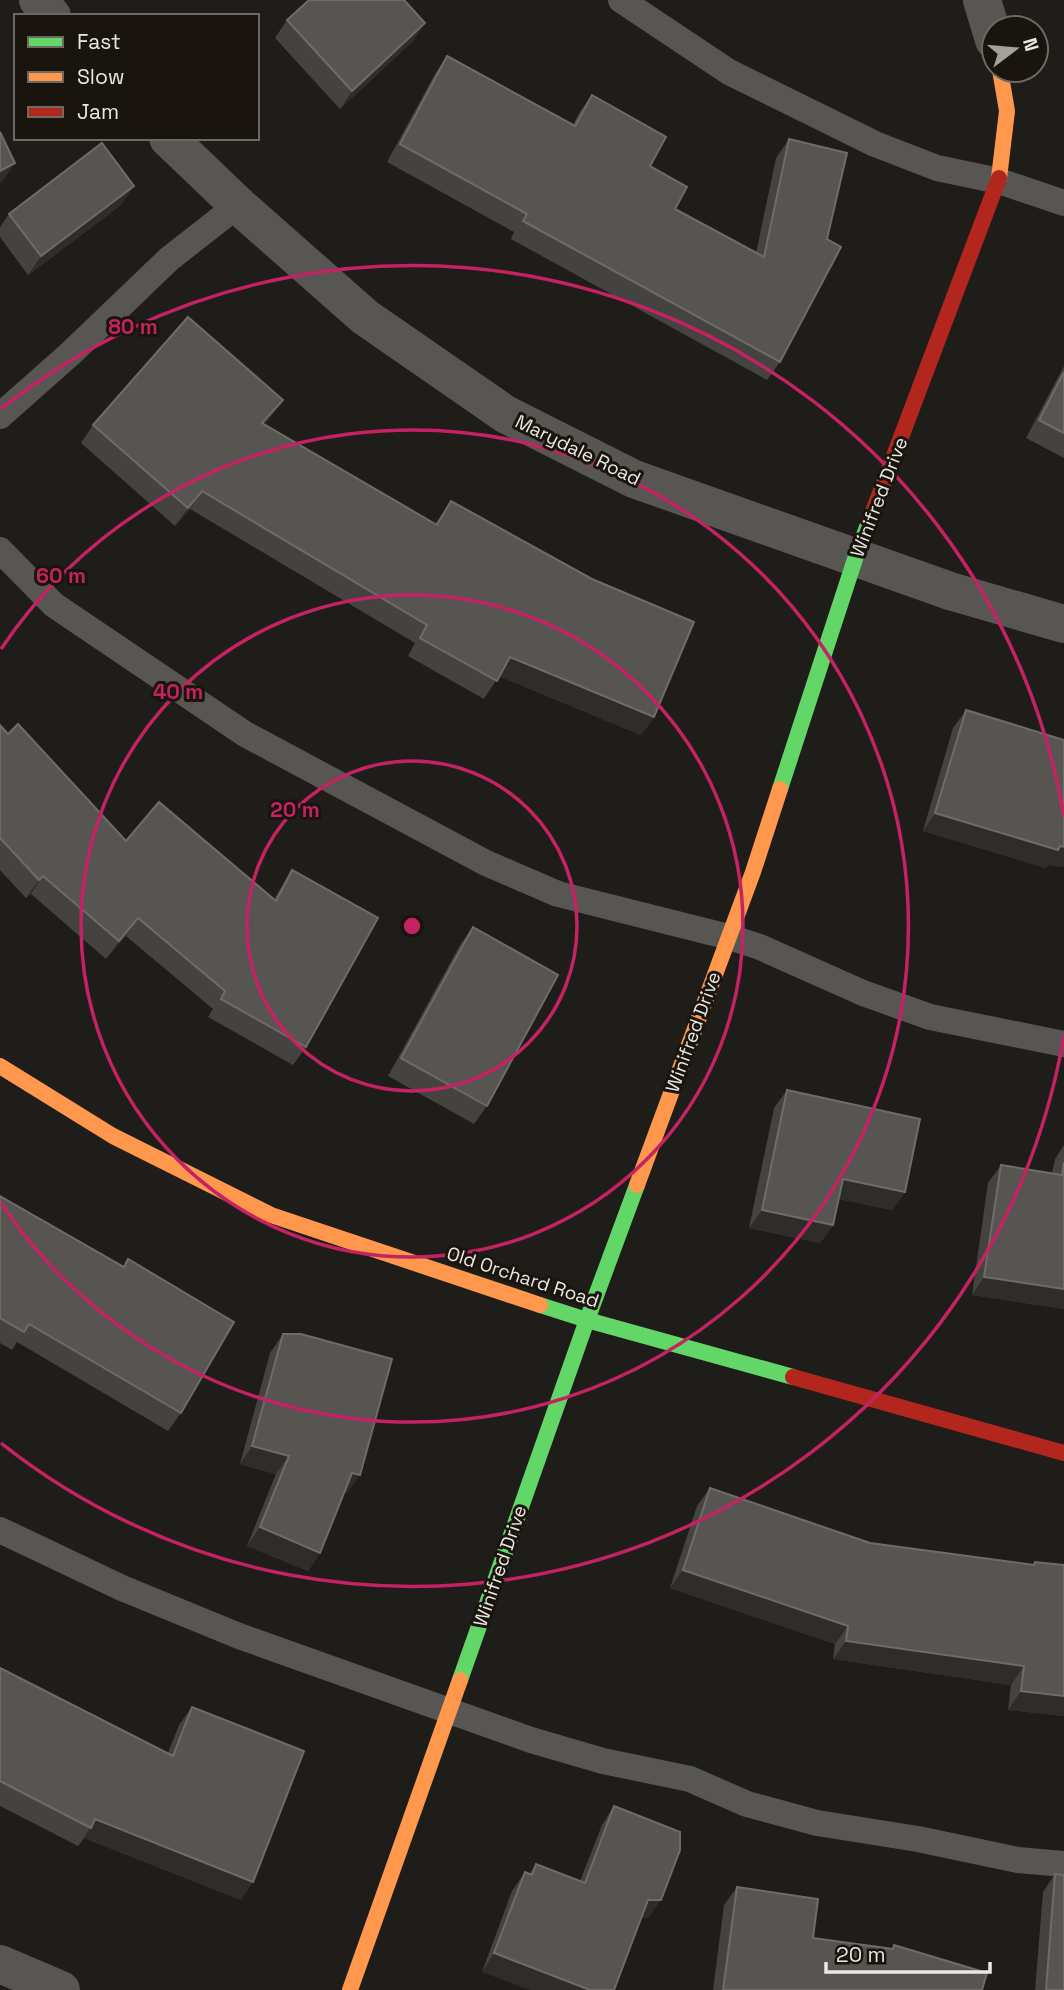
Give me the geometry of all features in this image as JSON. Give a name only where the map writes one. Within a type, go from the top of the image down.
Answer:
[{"type":"street","points":[[38,0],[50,14]]},
{"type":"street","name":"Winifred Drive","points":[[350,1990],[587,1320],[753,872],[856,556],[999,181],[1007,111],[1002,84]]},
{"type":"street","name":"Marydale Road","points":[[170,140],[238,205],[365,317],[505,414],[634,479],[950,591],[1064,624]]},
{"type":"street","name":"Old Orchard Road","points":[[0,1066],[113,1136],[271,1215],[587,1320],[1064,1452]]},
{"type":"street","points":[[0,1964],[61,1990]]},
{"type":"lane","points":[[621,0],[729,72],[875,144],[937,168],[999,181],[1064,203]]},
{"type":"lane","points":[[0,416],[169,259],[238,205]]},
{"type":"lane","points":[[0,550],[54,605],[245,734],[486,863],[558,894],[729,937],[789,959],[863,993],[930,1017],[1064,1044]]},
{"type":"lane","points":[[0,1530],[122,1588],[227,1632],[531,1740],[579,1754],[690,1779],[747,1804],[817,1822],[1018,1860],[1064,1864]]},
{"type":"building","points":[[309,0],[404,0],[425,23],[352,91],[287,20]]},
{"type":"building","points":[[447,56],[575,126],[592,95],[666,137],[650,166],[687,187],[675,209],[764,257],[789,139],[847,153],[827,239],[841,247],[780,362],[523,221],[527,214],[400,144]]},
{"type":"building","points":[[0,132],[15,163],[0,171]]},
{"type":"building","points":[[102,143],[134,186],[41,256],[9,214]]},
{"type":"building","points":[[188,317],[283,400],[262,423],[437,525],[451,501],[592,579],[694,622],[654,717],[510,657],[497,681],[420,638],[427,625],[202,491],[188,508],[93,425]]},
{"type":"building","points":[[1064,372],[1064,433],[1039,420]]},
{"type":"building","points":[[966,710],[1064,740],[1064,847],[1060,846],[1058,850],[935,813]]},
{"type":"building","points":[[18,724],[126,841],[159,802],[276,901],[292,870],[378,918],[306,1047],[221,999],[225,991],[138,918],[119,941],[43,876],[39,880],[0,838],[0,725],[8,734]]},
{"type":"building","points":[[473,927],[558,975],[487,1106],[401,1058]]},
{"type":"building","points":[[787,1090],[920,1119],[905,1192],[843,1179],[833,1225],[762,1210]]},
{"type":"building","points":[[1064,1162],[1064,1289],[984,1277],[1001,1165],[1062,1175]]},
{"type":"building","points":[[0,1196],[124,1267],[128,1259],[234,1322],[181,1413],[29,1324],[24,1332],[0,1318]]},
{"type":"building","points":[[283,1334],[301,1334],[392,1359],[360,1475],[352,1473],[320,1553],[260,1527],[289,1456],[252,1446]]},
{"type":"building","points":[[710,1488],[870,1543],[1034,1565],[1035,1562],[1064,1565],[1064,1696],[1021,1691],[1024,1666],[846,1641],[848,1626],[683,1570]]},
{"type":"building","points":[[0,1668],[173,1756],[192,1707],[304,1751],[253,1882],[95,1819],[91,1828],[0,1781]]},
{"type":"building","points":[[614,1806],[680,1832],[680,1850],[661,1900],[648,1900],[614,1990],[590,1990],[494,1953],[525,1872],[532,1875],[536,1864],[585,1883]]},
{"type":"building","points":[[1055,1874],[1064,1875],[1064,1990],[1046,1990]]},
{"type":"building","points":[[737,1887],[818,1899],[813,1938],[893,1949],[894,1945],[987,1973],[982,1990],[723,1990]]},
{"type":"traffic: fast","points":[[780,789],[869,522]]},
{"type":"traffic: fast","points":[[460,1680],[637,1185]]},
{"type":"traffic: fast","points":[[540,1305],[793,1377]]},
{"type":"traffic: slow","points":[[999,178],[1007,111],[1002,84]]},
{"type":"traffic: slow","points":[[637,1185],[753,872],[780,789]]},
{"type":"traffic: slow","points":[[0,1066],[113,1136],[271,1215],[540,1305]]},
{"type":"traffic: slow","points":[[350,1990],[460,1680]]},
{"type":"traffic: jam","points":[[869,522],[999,178]]},
{"type":"traffic: jam","points":[[793,1377],[1064,1453]]}]
